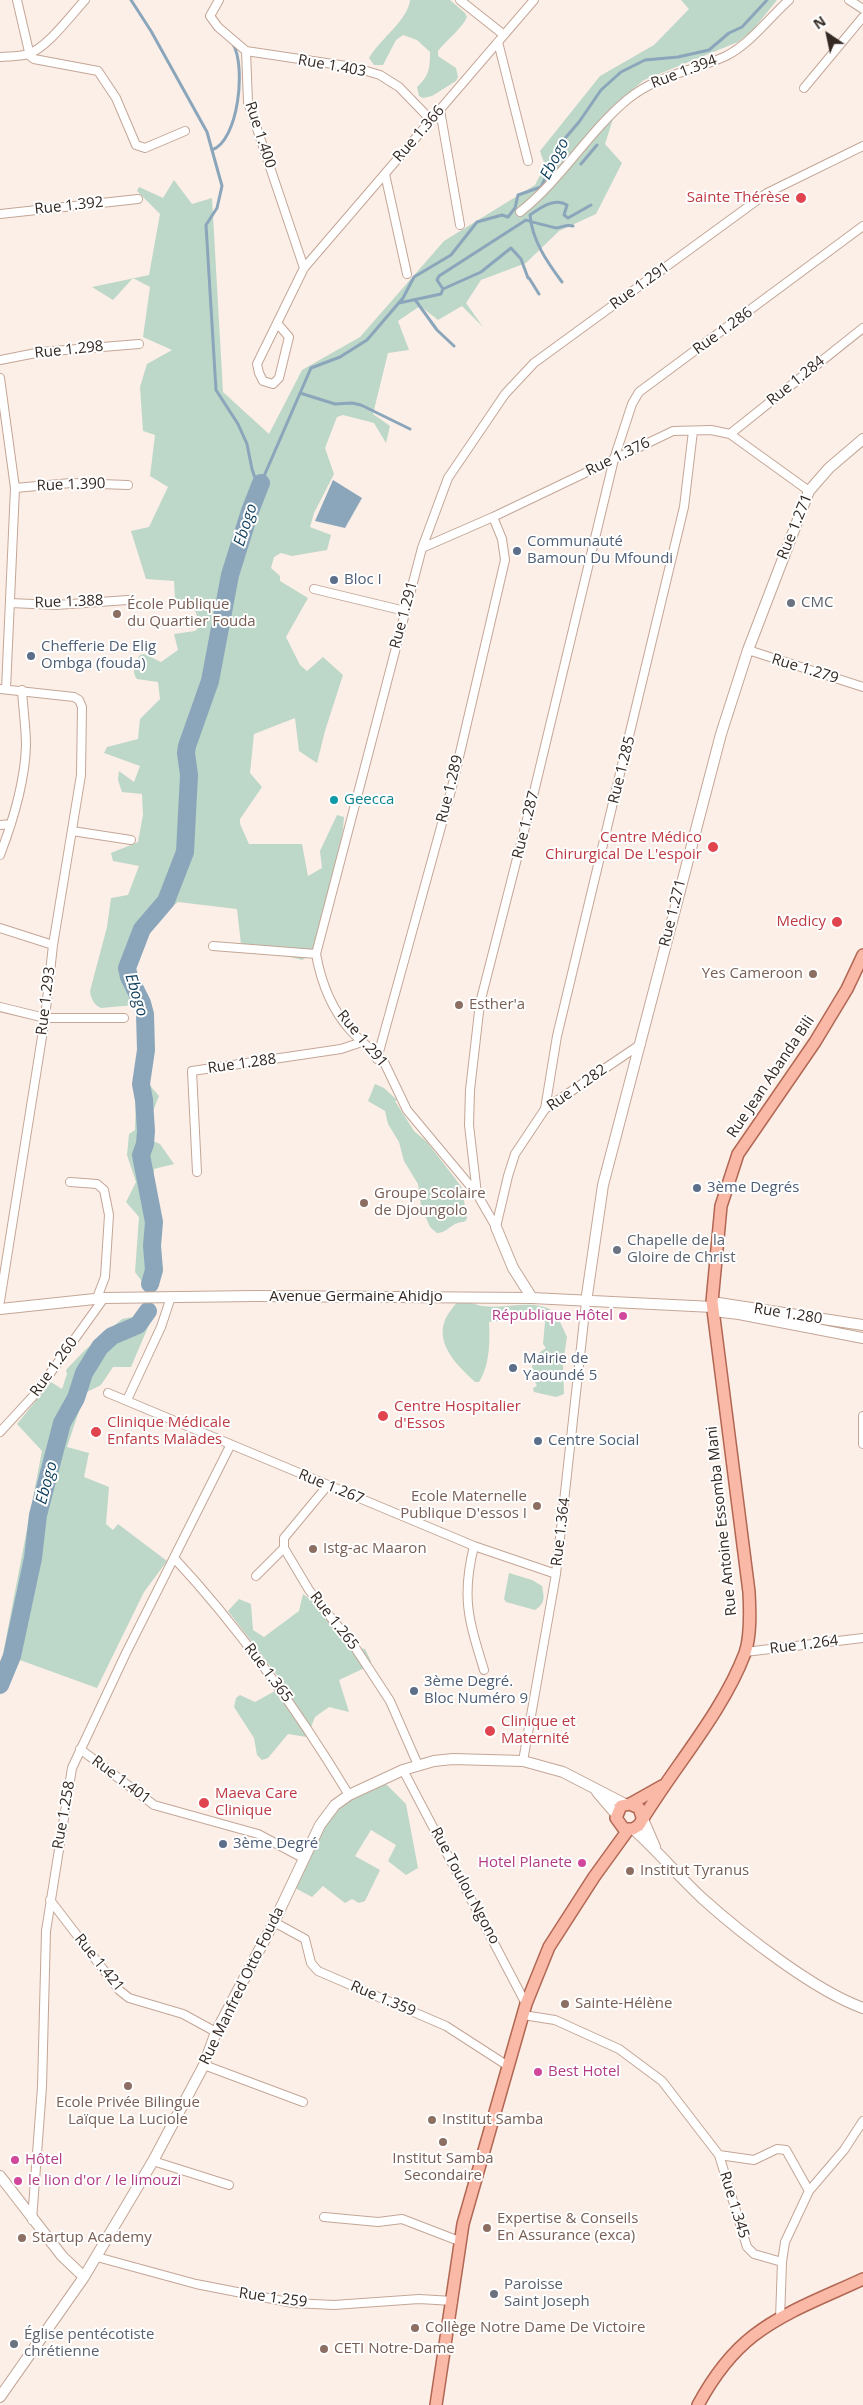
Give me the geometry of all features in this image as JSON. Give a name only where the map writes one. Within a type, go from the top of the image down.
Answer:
[{"type":"main road","name":"Rue Jean Abanda Bili","points":[[713,1307],[721,1206],[738,1154],[815,1042],[847,989],[863,955]]},
{"type":"main road","name":"Rue Antoine Essomba Mani","points":[[642,1817],[723,1696],[745,1652],[749,1600],[713,1307]]},
{"type":"main road","points":[[627,1828],[616,1814],[627,1804],[664,1785]]},
{"type":"main road","points":[[436,2405],[453,2301],[459,2241],[524,2009],[549,1947],[627,1828],[639,1825],[642,1817],[638,1808],[627,1804]]},
{"type":"main road","points":[[698,2405],[710,2383],[753,2336],[780,2319],[863,2278]]},
{"type":"street","points":[[16,0],[29,54],[34,59],[98,71],[116,98],[131,140],[136,146],[145,148],[185,131]]},
{"type":"street","points":[[0,57],[29,54],[44,43],[86,0]]},
{"type":"street","points":[[219,0],[211,12],[212,20],[246,51]]},
{"type":"street","points":[[460,0],[501,39],[528,160]]},
{"type":"street","name":"Rue 1.366","points":[[277,323],[289,337],[279,378],[273,384],[263,381],[258,373],[258,364],[277,323],[304,268],[534,0]]},
{"type":"street","name":"Rue 1.394","points":[[520,212],[551,184],[628,98],[660,79],[718,59],[738,49],[789,0]]},
{"type":"street","points":[[849,0],[863,9]]},
{"type":"street","points":[[804,88],[863,18]]},
{"type":"street","name":"Rue 1.403","points":[[246,51],[353,67],[380,75],[398,87],[431,120]]},
{"type":"street","name":"Rue 1.400","points":[[246,51],[248,102],[304,268]]},
{"type":"street","points":[[440,110],[460,225]]},
{"type":"street","name":"Rue 1.291","points":[[496,1227],[477,1194],[420,1128],[397,1092],[384,1062],[377,1059],[372,1049],[362,1042],[339,1016],[319,972],[316,954],[422,548],[448,478],[505,394],[534,363],[768,193],[863,146]]},
{"type":"street","points":[[385,174],[407,274]]},
{"type":"street","name":"Rue 1.392","points":[[0,214],[138,199]]},
{"type":"street","name":"Rue 1.286","points":[[614,459],[632,404],[639,392],[863,226]]},
{"type":"street","name":"Rue 1.284","points":[[730,434],[863,328]]},
{"type":"street","name":"Rue 1.298","points":[[0,360],[41,352],[139,344]]},
{"type":"street","points":[[0,378],[15,488],[10,603],[3,689],[22,690],[26,744],[24,763],[11,824],[0,855]]},
{"type":"street","name":"Rue 1.376","points":[[422,548],[493,517],[673,431],[711,430],[730,434],[809,491]]},
{"type":"street","name":"Rue 1.285","points":[[545,1109],[557,1036],[684,507],[693,431]]},
{"type":"street","name":"Rue 1.271","points":[[586,1302],[603,1185],[720,734],[748,650],[809,491],[829,468],[863,439]]},
{"type":"street","name":"Rue 1.287","points":[[477,1194],[469,1124],[470,1090],[480,1003],[533,796],[614,459]]},
{"type":"street","name":"Rue 1.390","points":[[15,488],[72,483],[128,485]]},
{"type":"street","name":"Rue 1.289","points":[[377,1059],[452,787],[505,560],[502,540],[493,517]]},
{"type":"street","points":[[314,589],[405,610]]},
{"type":"street","name":"Rue 1.388","points":[[10,603],[56,605],[128,600]]},
{"type":"street","name":"Rue 1.279","points":[[748,650],[863,687]]},
{"type":"street","name":"Rue 1.293","points":[[0,1301],[45,1018],[53,945],[81,775],[83,738],[82,707],[79,700],[22,690]]},
{"type":"street","points":[[0,825],[11,824]]},
{"type":"street","points":[[72,831],[131,840]]},
{"type":"street","points":[[0,928],[53,945]]},
{"type":"street","points":[[213,946],[316,954]]},
{"type":"street","points":[[0,1007],[45,1018],[124,1018]]},
{"type":"street","name":"Rue 1.288","points":[[197,1172],[192,1071],[341,1049],[362,1042]]},
{"type":"street","name":"Rue 1.282","points":[[496,1227],[505,1186],[516,1154],[545,1109],[641,1044]]},
{"type":"street","name":"Rue 1.260","points":[[0,1432],[36,1393],[100,1298],[105,1277],[109,1215],[104,1190],[97,1184],[70,1182]]},
{"type":"street","points":[[496,1227],[513,1268],[532,1298]]},
{"type":"street","points":[[127,1400],[161,1327],[171,1297]]},
{"type":"street","name":"Avenue Germaine Ahidjo","points":[[0,1309],[100,1298],[171,1297],[532,1298],[713,1307]]},
{"type":"street","name":"Rue 1.364","points":[[523,1761],[556,1574],[586,1302]]},
{"type":"street","name":"Rue 1.280","points":[[713,1307],[863,1325]]},
{"type":"street","name":"Rue 1.280","points":[[713,1307],[739,1314],[863,1338]]},
{"type":"street","name":"Rue 1.267","points":[[108,1393],[230,1446],[474,1546],[556,1574]]},
{"type":"street","points":[[863,1416],[863,1444]]},
{"type":"street","name":"Rue 1.258","points":[[32,2220],[42,2087],[46,1931],[72,1768],[126,1653],[175,1559],[230,1446]]},
{"type":"street","points":[[256,1576],[284,1548],[284,1538],[328,1486]]},
{"type":"street","points":[[474,1546],[468,1571],[466,1601],[484,1670]]},
{"type":"street","name":"Rue 1.265","points":[[284,1548],[309,1590],[356,1649],[390,1701],[418,1764]]},
{"type":"street","name":"Rue 1.365","points":[[175,1559],[204,1590],[277,1684],[314,1738],[349,1795]]},
{"type":"street","name":"Rue 1.264","points":[[745,1652],[863,1638]]},
{"type":"street","name":"Rue 1.401","points":[[80,1749],[154,1805],[258,1834],[303,1858]]},
{"type":"street","name":"Rue Manfred Otto Fouda","points":[[0,2397],[97,2257],[153,2161],[204,2065],[216,2032],[274,1922],[303,1858],[326,1814],[349,1795],[403,1770],[418,1764],[453,1759],[523,1761],[563,1772],[627,1804]]},
{"type":"street","name":"Rue Toulou Ngono","points":[[403,1770],[524,2009]]},
{"type":"street","points":[[594,1788],[616,1814]]},
{"type":"street","points":[[642,1817],[657,1850]]},
{"type":"street","points":[[627,1828],[657,1850],[703,1899],[751,1938],[796,1970],[850,2003],[863,2008]]},
{"type":"street","name":"Rue 1.421","points":[[50,1900],[118,1990],[129,1998],[182,2014],[216,2032]]},
{"type":"street","name":"Rue 1.359","points":[[274,1922],[305,1939],[311,1963],[318,1972],[446,2026],[508,2066]]},
{"type":"street","points":[[524,2009],[612,2044],[651,2072],[662,2081],[719,2155],[754,2160],[777,2149],[786,2150],[809,2191]]},
{"type":"street","points":[[204,2065],[303,2102]]},
{"type":"street","points":[[780,2319],[782,2262],[785,2242],[809,2191],[844,2150],[863,2121]]},
{"type":"street","name":"Rue 1.345","points":[[719,2155],[747,2247],[754,2254],[782,2262]]},
{"type":"street","points":[[153,2161],[229,2184]]},
{"type":"street","points":[[0,2176],[32,2220],[62,2256],[84,2277]]},
{"type":"street","points":[[324,2217],[378,2222],[402,2219],[459,2241]]},
{"type":"street","name":"Rue 1.259","points":[[97,2257],[196,2284],[293,2303],[334,2305],[419,2299],[453,2301]]},
{"type":"green space","points":[[410,0],[450,0],[467,17],[438,51],[438,56],[456,68],[458,77],[456,81],[432,96],[423,98],[419,96],[417,87],[428,72],[430,52],[417,40],[403,35],[396,40],[383,65],[374,65],[369,58],[404,15]]},
{"type":"green space","points":[[681,0],[777,0],[753,30],[738,42],[644,80],[612,107],[613,119],[605,144],[622,163],[596,214],[559,231],[526,263],[481,280],[466,303],[483,327],[462,306],[438,320],[420,306],[398,321],[409,350],[388,353],[373,414],[390,426],[386,443],[374,423],[343,415],[337,417],[325,448],[334,474],[314,513],[310,527],[331,535],[327,550],[292,556],[281,553],[274,557],[271,568],[280,576],[280,581],[308,598],[286,637],[300,665],[307,671],[323,657],[343,675],[317,763],[299,751],[295,718],[254,734],[250,773],[262,787],[240,819],[240,824],[249,844],[302,844],[308,876],[322,868],[320,851],[337,815],[344,817],[343,830],[320,935],[314,953],[302,960],[241,944],[237,909],[178,902],[156,919],[131,968],[149,1010],[152,1031],[146,1081],[159,1096],[149,1121],[153,1141],[160,1144],[174,1164],[154,1169],[154,1229],[158,1260],[143,1283],[135,1272],[139,1217],[126,1202],[136,1182],[127,1155],[129,1134],[135,1130],[139,1018],[134,1005],[99,1007],[93,1001],[90,991],[107,927],[111,898],[128,895],[139,866],[113,861],[111,853],[138,842],[143,815],[142,794],[122,792],[118,780],[119,771],[134,782],[140,766],[104,753],[107,747],[138,739],[140,719],[160,699],[158,682],[137,679],[135,676],[134,667],[140,655],[144,654],[161,662],[178,650],[174,634],[195,631],[198,628],[197,616],[193,609],[175,599],[174,581],[146,579],[131,531],[149,527],[168,487],[150,476],[155,435],[143,431],[140,387],[147,364],[172,350],[143,337],[150,287],[133,278],[149,275],[160,214],[137,191],[139,187],[163,198],[174,180],[192,204],[212,198],[223,392],[269,434],[302,370],[360,337],[444,241],[535,185],[545,166],[540,151],[600,76],[654,45],[689,9]]},
{"type":"green space","points":[[133,278],[113,300],[92,287]]},
{"type":"green space","points":[[375,1084],[384,1088],[397,1100],[395,1101],[414,1131],[427,1142],[462,1188],[467,1219],[464,1222],[460,1222],[441,1233],[437,1233],[430,1227],[421,1206],[418,1184],[404,1161],[399,1142],[388,1124],[385,1111],[368,1101]]},
{"type":"green space","points":[[459,1300],[491,1307],[539,1306],[548,1308],[556,1313],[567,1337],[563,1363],[564,1394],[556,1397],[534,1392],[533,1388],[537,1386],[532,1364],[537,1356],[546,1348],[543,1344],[545,1322],[533,1318],[489,1322],[487,1361],[479,1382],[475,1382],[450,1355],[443,1338],[445,1320]]},
{"type":"green space","points":[[154,1313],[131,1367],[113,1367],[101,1385],[85,1393],[67,1447],[89,1453],[84,1477],[109,1487],[106,1524],[113,1530],[118,1524],[167,1561],[144,1592],[97,1688],[3,1654],[42,1451],[17,1424],[51,1382],[62,1389],[67,1374],[66,1370],[85,1350],[122,1319]]},
{"type":"green space","points":[[509,1573],[532,1580],[542,1586],[543,1600],[539,1607],[535,1610],[506,1602],[504,1599]]},
{"type":"green space","points":[[303,1594],[342,1623],[352,1647],[365,1649],[371,1665],[339,1680],[349,1712],[329,1707],[315,1717],[307,1737],[288,1734],[268,1758],[262,1760],[257,1755],[254,1738],[234,1707],[236,1698],[240,1695],[255,1702],[275,1691],[280,1679],[228,1611],[239,1599],[251,1604],[253,1630],[264,1637],[299,1611]]},
{"type":"green space","points":[[386,1784],[406,1804],[418,1868],[406,1875],[388,1861],[396,1845],[371,1830],[355,1856],[380,1870],[365,1901],[359,1903],[352,1899],[345,1903],[323,1886],[312,1897],[295,1888],[327,1818],[345,1802]]},
{"type":"water","points":[[333,480],[362,498],[345,528],[315,521]]},
{"type":"waterway","name":"Ebogo","points":[[131,0],[151,31],[207,132],[222,186],[217,208],[206,225],[216,390],[238,424],[247,444],[255,478],[261,483],[311,368],[340,357],[367,340],[403,298],[414,277],[451,255],[477,222],[502,215],[508,217],[515,208],[518,195],[541,187],[561,143],[579,122],[601,90],[621,72],[645,60],[678,57],[709,50],[729,33],[742,27],[767,0]]},
{"type":"waterway","points":[[212,150],[221,143],[228,132],[238,102],[239,68],[233,44]]},
{"type":"waterway","points":[[581,164],[597,145]]},
{"type":"waterway","points":[[562,282],[537,242],[530,215],[548,204],[558,202],[567,205],[564,215],[568,218],[591,205]]},
{"type":"waterway","points":[[443,289],[437,280],[439,276],[526,220],[557,228],[567,225],[573,226]]},
{"type":"waterway","points":[[399,303],[441,294],[443,289],[481,272],[511,248],[521,259],[528,278]]},
{"type":"waterway","points":[[529,278],[539,294]]},
{"type":"waterway","points":[[416,301],[437,330],[454,346]]},
{"type":"waterway","points":[[300,393],[335,404],[352,403],[361,405],[410,429]]},
{"type":"waterway","name":"Ebogo","points":[[150,1284],[154,1270],[152,1246],[154,1222],[141,1155],[145,1144],[146,1131],[141,1084],[146,1050],[145,1014],[127,968],[142,929],[166,901],[185,852],[189,775],[187,746],[210,681],[230,575],[261,483]]},
{"type":"waterway","name":"Ebogo","points":[[0,1685],[12,1656],[33,1558],[38,1515],[62,1423],[76,1398],[84,1373],[100,1347],[112,1336],[138,1325],[148,1311]]},
{"type":"place","name":"Sainte Thérèse","points":[[801,198]]},
{"type":"place","name":"Communauté Bamoun Du Mfoundi","points":[[517,551]]},
{"type":"place","name":"Bloc I","points":[[334,580]]},
{"type":"place","name":"CMC","points":[[791,603]]},
{"type":"place","name":"École Publique du Quartier Fouda","points":[[117,614]]},
{"type":"place","name":"Chefferie De Elig Ombga (fouda)","points":[[31,656]]},
{"type":"place","name":"Geecca","points":[[334,800]]},
{"type":"place","name":"Centre Médico Chirurgical De L'espoir","points":[[713,847]]},
{"type":"place","name":"Medicy","points":[[837,922]]},
{"type":"place","name":"Yes Cameroon","points":[[813,974]]},
{"type":"place","name":"Esther'a","points":[[459,1005]]},
{"type":"place","name":"3ème Degrés","points":[[697,1188]]},
{"type":"place","name":"Groupe Scolaire de Djoungolo","points":[[364,1203]]},
{"type":"place","name":"Chapelle de la Gloire de Christ","points":[[617,1250]]},
{"type":"place","name":"République Hôtel","points":[[623,1316]]},
{"type":"place","name":"Mairie de Yaoundé 5","points":[[513,1368]]},
{"type":"place","name":"Centre Hospitalier d'Essos","points":[[383,1416]]},
{"type":"place","name":"Clinique Médicale Enfants Malades","points":[[96,1432]]},
{"type":"place","name":"Centre Social","points":[[538,1441]]},
{"type":"place","name":"Ecole Maternelle Publique D'essos I","points":[[537,1506]]},
{"type":"place","name":"Istg-ac Maaron","points":[[313,1549]]},
{"type":"place","name":"3ème Degré. Bloc Numéro 9","points":[[414,1691]]},
{"type":"place","name":"Clinique et Maternité","points":[[490,1731]]},
{"type":"place","name":"Maeva Care Clinique","points":[[204,1803]]},
{"type":"place","name":"3ème Degré","points":[[223,1844]]},
{"type":"place","name":"Hotel Planete","points":[[582,1863]]},
{"type":"place","name":"Institut Tyranus","points":[[630,1871]]},
{"type":"place","name":"Sainte-Hélène","points":[[565,2004]]},
{"type":"place","name":"Best Hotel","points":[[538,2072]]},
{"type":"place","name":"Ecole Privée Bilingue Laïque La Luciole","points":[[128,2086]]},
{"type":"place","name":"Institut Samba","points":[[432,2120]]},
{"type":"place","name":"Institut Samba Secondaire","points":[[443,2142]]},
{"type":"place","name":"Hôtel","points":[[15,2160]]},
{"type":"place","name":"le lion d'or / le limouzi","points":[[18,2181]]},
{"type":"place","name":"Expertise & Conseils En Assurance (exca)","points":[[487,2228]]},
{"type":"place","name":"Startup Academy","points":[[22,2238]]},
{"type":"place","name":"Paroisse Saint Joseph","points":[[494,2294]]},
{"type":"place","name":"Collège Notre Dame De Victoire","points":[[415,2328]]},
{"type":"place","name":"Église pentécotiste chrétienne","points":[[14,2344]]},
{"type":"place","name":"CETI Notre-Dame","points":[[324,2349]]}]
